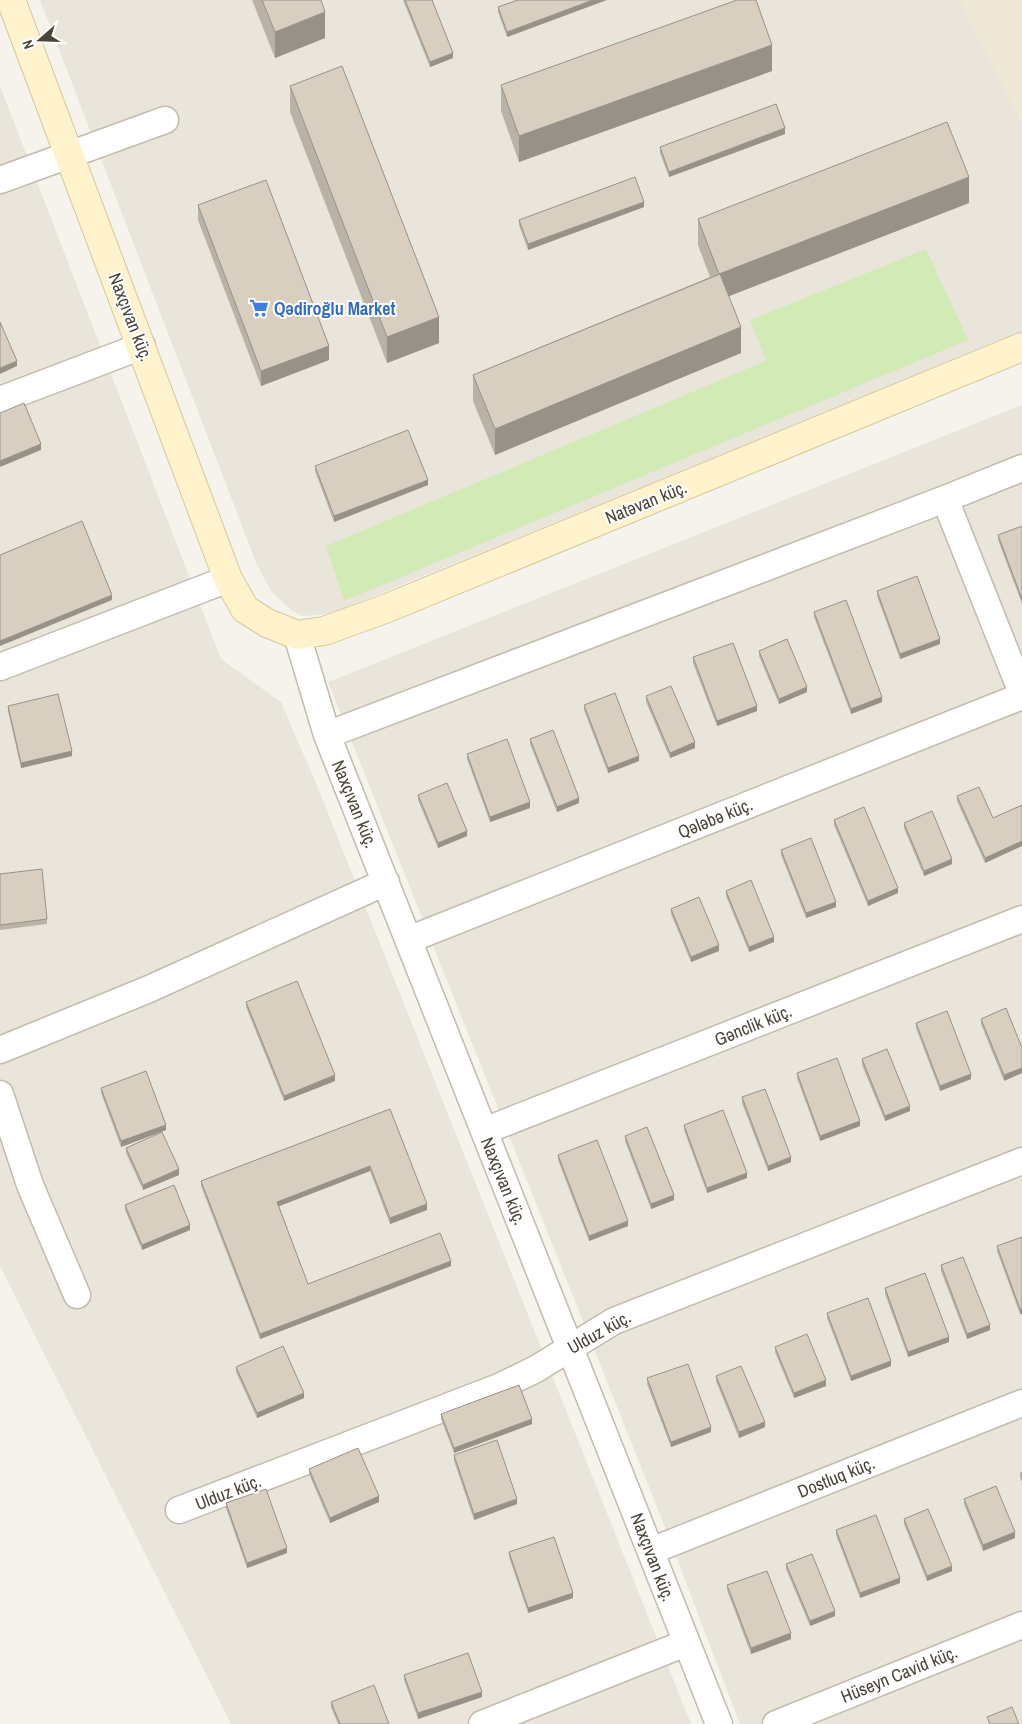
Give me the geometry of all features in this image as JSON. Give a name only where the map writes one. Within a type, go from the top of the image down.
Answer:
[{"type":"street","name":"Naxçıvan küç.","points":[[11,0],[228,578],[245,609],[267,623],[297,635],[327,734],[719,1724]]},
{"type":"street","points":[[0,180],[165,120]]},
{"type":"street","points":[[0,400],[142,346]]},
{"type":"street","name":"Natəvan küç.","points":[[297,635],[324,631],[385,609],[1022,346]]},
{"type":"street","points":[[327,734],[1022,468]]},
{"type":"street","points":[[945,499],[1022,695]]},
{"type":"street","points":[[0,667],[228,578]]},
{"type":"street","name":"Qələbə küç.","points":[[408,940],[1022,695]]},
{"type":"street","points":[[0,1050],[149,989],[386,882]]},
{"type":"street","name":"Gənclik küç.","points":[[484,1131],[1022,919]]},
{"type":"street","points":[[0,1094],[30,1185],[78,1295]]},
{"type":"street","name":"Ulduz küç.","points":[[180,1510],[499,1387],[536,1369],[614,1321],[639,1310],[1022,1161]]},
{"type":"street","name":"Dostluq küç.","points":[[651,1551],[1022,1403]]},
{"type":"street","name":"Hüseyn Cavid küç.","points":[[776,1724],[1022,1625]]},
{"type":"street","points":[[482,1724],[686,1643]]},
{"type":"shaded area","points":[[40,0],[1022,0],[1022,332],[330,614],[303,616],[291,610],[272,592],[257,565]]},
{"type":"shaded area","points":[[961,0],[1022,0],[1022,123],[968,18]]},
{"type":"shaded area","points":[[0,86],[221,659],[281,702],[318,788],[691,1724],[231,1724],[0,1266]]},
{"type":"shaded area","points":[[1022,405],[1022,1724],[740,1724],[661,1517],[328,682]]},
{"type":"green space","points":[[926,249],[968,340],[344,601],[326,546],[766,361],[750,320]]},
{"type":"building","points":[[262,0],[321,0],[325,12],[275,32]]},
{"type":"building","points":[[405,0],[432,0],[453,53],[430,62]]},
{"type":"building","points":[[518,0],[593,0],[507,32],[498,7]]},
{"type":"building","points":[[737,0],[756,0],[772,45],[519,136],[501,85]]},
{"type":"building","points":[[342,66],[439,317],[387,337],[290,86]]},
{"type":"building","points":[[776,104],[785,128],[669,172],[660,147]]},
{"type":"building","points":[[947,122],[969,177],[719,274],[698,219]]},
{"type":"building","points":[[635,177],[644,202],[528,244],[519,220]]},
{"type":"building","points":[[266,180],[329,346],[261,371],[198,205]]},
{"type":"building","points":[[720,274],[741,327],[495,429],[473,375]]},
{"type":"building","points":[[0,322],[17,361],[0,368]]},
{"type":"building","points":[[24,403],[41,444],[0,461],[0,413]]},
{"type":"building","points":[[408,430],[428,480],[334,516],[315,466]]},
{"type":"building","points":[[82,521],[112,595],[0,641],[0,555]]},
{"type":"building","points":[[1022,526],[1022,599],[998,535]]},
{"type":"building","points":[[917,576],[940,639],[900,654],[877,591]]},
{"type":"building","points":[[846,600],[882,697],[851,709],[814,612]]},
{"type":"building","points":[[787,639],[807,687],[779,699],[759,651]]},
{"type":"building","points":[[733,643],[757,706],[717,721],[693,657]]},
{"type":"building","points":[[671,686],[695,742],[670,753],[646,696]]},
{"type":"building","points":[[615,693],[639,756],[608,768],[584,705]]},
{"type":"building","points":[[58,694],[72,751],[21,763],[8,706]]},
{"type":"building","points":[[553,730],[579,798],[557,807],[530,739]]},
{"type":"building","points":[[507,739],[530,802],[490,817],[467,754]]},
{"type":"building","points":[[447,783],[467,831],[438,843],[418,795]]},
{"type":"building","points":[[979,787],[993,818],[1022,805],[1022,841],[985,858],[957,796]]},
{"type":"building","points":[[864,807],[898,888],[868,901],[834,820]]},
{"type":"building","points":[[932,811],[952,859],[924,871],[904,823]]},
{"type":"building","points":[[811,838],[836,902],[806,913],[781,850]]},
{"type":"building","points":[[42,869],[47,919],[0,925],[0,874]]},
{"type":"building","points":[[751,880],[774,937],[749,947],[726,891]]},
{"type":"building","points":[[699,897],[719,945],[691,957],[671,909]]},
{"type":"building","points":[[297,981],[335,1075],[284,1096],[246,1002]]},
{"type":"building","points":[[1006,1008],[1022,1048],[1022,1068],[1004,1075],[981,1019]]},
{"type":"building","points":[[947,1011],[971,1074],[940,1086],[916,1023]]},
{"type":"building","points":[[887,1049],[910,1106],[885,1116],[862,1059]]},
{"type":"building","points":[[837,1058],[860,1121],[820,1136],[797,1073]]},
{"type":"building","points":[[146,1071],[166,1125],[121,1141],[101,1088]]},
{"type":"building","points":[[765,1089],[791,1157],[768,1166],[742,1097]]},
{"type":"building","points":[[390,1109],[427,1204],[390,1218],[370,1166],[277,1202],[308,1284],[440,1233],[451,1261],[260,1334],[201,1181]]},
{"type":"building","points":[[723,1110],[747,1173],[707,1188],[684,1125]]},
{"type":"building","points":[[647,1127],[674,1195],[651,1204],[625,1136]]},
{"type":"building","points":[[162,1132],[179,1169],[143,1185],[126,1148]]},
{"type":"building","points":[[597,1140],[628,1221],[589,1236],[558,1155]]},
{"type":"building","points":[[174,1185],[190,1225],[142,1245],[125,1205]]},
{"type":"building","points":[[1022,1237],[1022,1309],[1020,1309],[997,1246]]},
{"type":"building","points":[[963,1257],[990,1325],[967,1334],[941,1265]]},
{"type":"building","points":[[925,1273],[949,1337],[908,1352],[885,1288]]},
{"type":"building","points":[[868,1298],[891,1361],[851,1376],[827,1313]]},
{"type":"building","points":[[807,1334],[826,1380],[794,1393],[775,1347]]},
{"type":"building","points":[[283,1346],[304,1393],[257,1413],[236,1367]]},
{"type":"building","points":[[688,1364],[711,1427],[671,1442],[647,1378]]},
{"type":"building","points":[[741,1366],[765,1422],[739,1432],[716,1376]]},
{"type":"building","points":[[519,1385],[532,1419],[454,1448],[441,1414]]},
{"type":"building","points":[[497,1440],[517,1499],[474,1514],[454,1455]]},
{"type":"building","points":[[358,1448],[379,1496],[330,1518],[309,1469]]},
{"type":"building","points":[[996,1486],[1015,1532],[983,1545],[964,1499]]},
{"type":"building","points":[[266,1489],[287,1548],[247,1563],[226,1503]]},
{"type":"building","points":[[928,1509],[952,1566],[927,1576],[904,1519]]},
{"type":"building","points":[[876,1515],[900,1578],[860,1593],[836,1530]]},
{"type":"building","points":[[554,1537],[573,1593],[528,1608],[509,1552]]},
{"type":"building","points":[[812,1554],[835,1611],[810,1621],[786,1564]]},
{"type":"building","points":[[767,1571],[791,1633],[751,1648],[727,1585]]},
{"type":"building","points":[[468,1653],[482,1692],[418,1713],[404,1675]]},
{"type":"building","points":[[374,1685],[389,1724],[340,1724],[331,1702]]},
{"type":"building","points":[[1012,1707],[1019,1724],[990,1724],[987,1717]]},
{"type":"place","name":"Qədiroğlu Market","points":[[259,308]]}]
